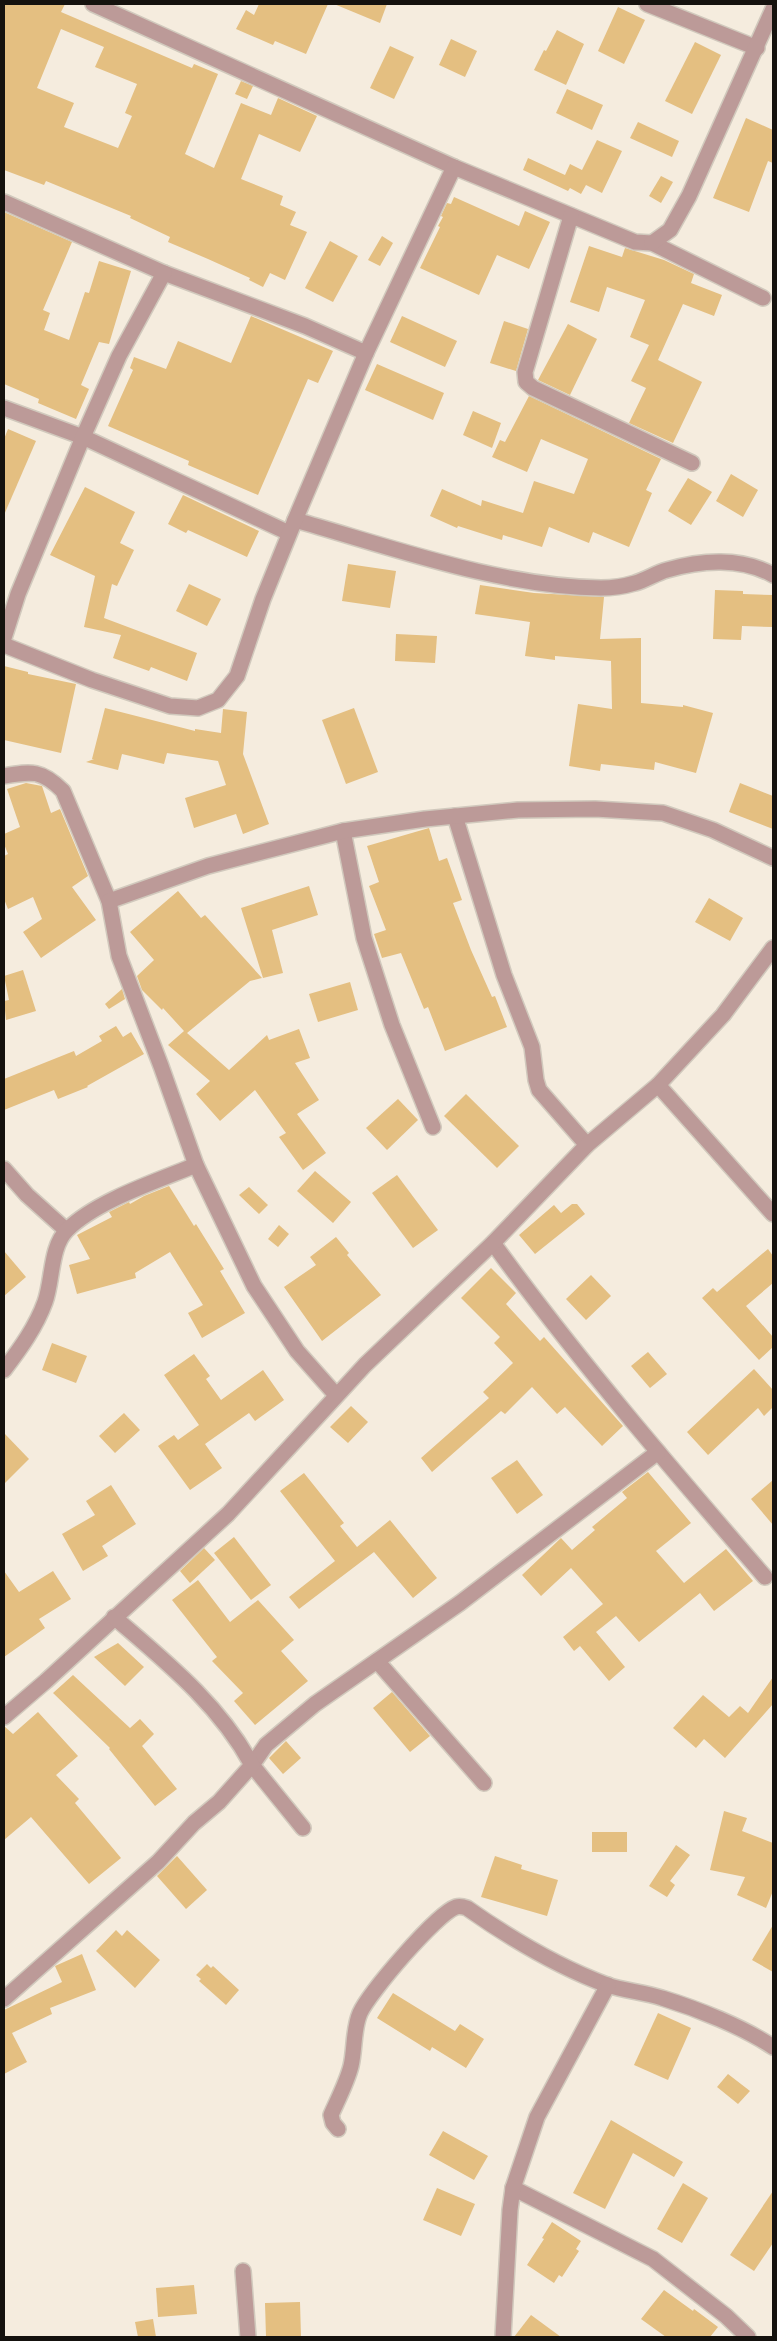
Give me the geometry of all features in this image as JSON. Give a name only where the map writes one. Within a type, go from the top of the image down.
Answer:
[{"type":"street","points":[[94,4],[454,167],[635,242],[652,243],[763,298]]},
{"type":"street","points":[[647,4],[757,48]]},
{"type":"street","points":[[652,243],[670,230],[689,196],[773,9]]},
{"type":"street","points":[[4,645],[139,697],[170,706],[198,708],[218,700],[237,676],[263,599],[292,526],[366,353],[454,167]]},
{"type":"street","points":[[4,202],[164,274],[305,326],[366,353]]},
{"type":"street","points":[[571,216],[525,372],[526,382],[533,388],[692,463]]},
{"type":"street","points":[[4,638],[18,594],[83,437],[119,356],[164,274]]},
{"type":"street","points":[[4,408],[83,437],[292,526],[520,580],[603,588],[635,584],[666,570],[727,561],[760,568],[773,575]]},
{"type":"street","points":[[4,776],[34,773],[49,777],[63,791],[109,901],[119,956],[196,1165],[254,1286],[297,1351],[336,1395]]},
{"type":"street","points":[[109,901],[208,866],[343,831],[455,816],[518,810],[595,809],[662,813],[713,830],[773,858]]},
{"type":"street","points":[[455,816],[504,975],[532,1047],[539,1090],[587,1145]]},
{"type":"street","points":[[343,831],[364,938],[392,1025],[434,1127]]},
{"type":"street","points":[[4,1717],[228,1514],[336,1395],[493,1243],[587,1145],[658,1085],[723,1015],[773,948]]},
{"type":"street","points":[[658,1085],[773,1214]]},
{"type":"street","points":[[4,1370],[26,1340],[45,1301],[57,1249],[66,1230],[98,1207],[196,1165]]},
{"type":"street","points":[[4,1169],[27,1195],[66,1230]]},
{"type":"street","points":[[493,1243],[547,1318],[765,1577]]},
{"type":"street","points":[[4,1999],[158,1862],[194,1823],[219,1802],[252,1765],[266,1745],[315,1704],[460,1603],[658,1452]]},
{"type":"street","points":[[114,1616],[177,1672],[220,1716],[252,1765],[303,1828]]},
{"type":"street","points":[[377,1661],[484,1783]]},
{"type":"street","points":[[338,2129],[332,2123],[331,2115],[351,2067],[357,2019],[361,2011],[378,1983],[450,1910],[458,1906],[467,1908],[516,1942],[608,1985],[662,1998],[751,2032],[773,2047]]},
{"type":"street","points":[[503,2337],[510,2210],[513,2188],[537,2117],[608,1985]]},
{"type":"street","points":[[513,2188],[653,2259],[726,2316],[748,2337]]},
{"type":"street","points":[[243,2271],[248,2337]]},
{"type":"building","points":[[4,4],[65,4],[61,12],[192,68],[194,64],[218,74],[185,154],[214,168],[241,103],[271,115],[278,98],[317,116],[300,152],[259,134],[241,179],[283,196],[280,205],[296,212],[290,225],[307,232],[285,280],[270,273],[263,287],[249,280],[250,278],[168,242],[170,237],[130,218],[131,216],[46,181],[44,185],[4,170]],"holes":[[[61,29],[104,47],[95,67],[137,84],[125,113],[132,116],[118,148],[64,127],[74,103],[37,88]]]},
{"type":"building","points":[[259,4],[328,4],[306,54],[275,41],[273,45],[236,29],[246,10],[254,15]]},
{"type":"building","points":[[334,4],[387,4],[380,23]]},
{"type":"building","points":[[618,7],[645,20],[624,64],[598,51]]},
{"type":"building","points":[[557,30],[584,44],[566,85],[534,70]]},
{"type":"building","points":[[451,39],[477,51],[465,77],[439,65]]},
{"type":"building","points":[[695,42],[721,55],[692,114],[665,101]]},
{"type":"building","points":[[390,46],[414,57],[394,99],[370,88]]},
{"type":"building","points":[[241,81],[253,86],[247,99],[235,94]]},
{"type":"building","points":[[567,89],[603,105],[592,130],[556,113]]},
{"type":"building","points":[[746,118],[773,130],[773,163],[768,161],[749,212],[713,198]]},
{"type":"building","points":[[638,122],[679,141],[672,157],[630,138]]},
{"type":"building","points":[[597,140],[622,151],[602,193],[586,185],[581,194],[570,188],[568,191],[523,170],[528,158],[565,175],[570,164],[582,170]]},
{"type":"building","points":[[661,176],[673,182],[661,203],[649,196]]},
{"type":"building","points":[[454,197],[519,226],[525,211],[550,222],[529,269],[497,255],[479,295],[420,268],[440,227],[438,226],[447,203],[451,204]]},
{"type":"building","points":[[4,212],[72,242],[43,310],[50,313],[44,330],[69,340],[85,292],[89,293],[99,261],[131,271],[109,344],[99,342],[81,385],[89,389],[76,419],[38,403],[39,399],[4,384]]},
{"type":"building","points":[[382,236],[393,243],[380,266],[368,260]]},
{"type":"building","points":[[330,241],[358,256],[333,302],[305,288]]},
{"type":"building","points":[[589,246],[622,257],[625,248],[664,260],[694,274],[691,283],[722,295],[714,316],[683,304],[658,360],[702,382],[673,443],[629,423],[646,388],[631,381],[649,345],[630,337],[645,300],[607,287],[599,312],[570,302]]},
{"type":"building","points":[[251,316],[333,351],[318,383],[308,379],[258,495],[188,465],[189,461],[108,426],[133,370],[130,368],[134,357],[166,369],[178,341],[231,363]]},
{"type":"building","points":[[402,316],[457,341],[445,367],[390,342]]},
{"type":"building","points":[[504,321],[528,329],[516,371],[490,363]]},
{"type":"building","points":[[568,324],[597,339],[570,395],[538,380]]},
{"type":"building","points":[[377,364],[444,393],[433,420],[365,390]]},
{"type":"building","points":[[529,396],[661,459],[646,490],[652,493],[629,547],[593,532],[589,543],[549,527],[542,547],[503,535],[502,540],[458,526],[457,528],[430,516],[442,489],[481,506],[482,500],[523,513],[534,481],[574,494],[588,459],[541,439],[527,472],[492,457],[500,440],[505,442]]},
{"type":"building","points":[[473,411],[501,423],[492,448],[463,435]]},
{"type":"building","points":[[8,429],[36,441],[4,515],[4,439]]},
{"type":"building","points":[[731,474],[758,490],[743,517],[716,501]]},
{"type":"building","points":[[688,478],[712,492],[691,525],[668,511]]},
{"type":"building","points":[[85,487],[135,512],[120,543],[134,550],[117,586],[112,584],[104,618],[197,653],[187,681],[151,667],[149,671],[113,658],[121,635],[84,627],[95,576],[50,555]]},
{"type":"building","points":[[183,495],[259,531],[247,557],[188,530],[186,533],[168,524]]},
{"type":"building","points":[[348,564],[396,571],[390,608],[342,601]]},
{"type":"building","points":[[189,584],[221,599],[207,626],[176,611]]},
{"type":"building","points":[[480,585],[534,593],[604,597],[600,639],[641,638],[641,703],[683,707],[683,705],[713,713],[696,773],[655,762],[654,770],[601,764],[600,771],[569,766],[578,704],[612,709],[611,661],[555,656],[555,660],[525,656],[530,622],[475,614]]},
{"type":"building","points":[[715,590],[743,591],[743,594],[773,595],[773,627],[742,626],[741,640],[713,639]]},
{"type":"building","points":[[396,634],[437,636],[435,663],[395,661]]},
{"type":"building","points":[[4,666],[28,672],[28,674],[76,684],[61,753],[4,740]]},
{"type":"building","points":[[105,708],[195,731],[195,729],[221,733],[223,709],[247,712],[243,754],[269,824],[243,834],[236,814],[194,828],[185,798],[226,785],[218,761],[167,753],[164,764],[122,754],[118,770],[86,762],[94,759],[92,759]]},
{"type":"building","points":[[354,708],[378,772],[346,784],[322,720]]},
{"type":"building","points":[[26,783],[42,786],[51,813],[60,809],[88,876],[72,887],[96,920],[41,958],[23,932],[42,919],[33,897],[8,909],[4,899],[4,856],[8,854],[4,844],[4,834],[20,827],[7,789]]},
{"type":"building","points":[[740,783],[773,796],[773,829],[729,812]]},
{"type":"building","points":[[429,828],[439,861],[447,858],[462,900],[453,903],[471,950],[492,997],[495,996],[507,1027],[445,1051],[428,1007],[424,1009],[401,953],[382,958],[374,934],[386,930],[369,886],[379,882],[367,846]]},
{"type":"building","points":[[309,886],[318,915],[272,930],[283,973],[263,978],[241,908]]},
{"type":"building","points":[[178,891],[201,918],[205,915],[262,978],[250,981],[187,1033],[229,1070],[267,1035],[269,1040],[299,1029],[310,1058],[295,1063],[319,1100],[297,1114],[326,1153],[303,1170],[279,1137],[286,1133],[255,1090],[220,1121],[196,1094],[210,1081],[168,1045],[184,1031],[163,1008],[162,1010],[142,990],[137,976],[154,960],[130,932]]},
{"type":"building","points":[[709,898],[743,918],[730,941],[695,922]]},
{"type":"building","points":[[23,970],[36,1011],[6,1020],[4,1001],[9,1000],[4,976]]},
{"type":"building","points":[[350,982],[358,1010],[318,1022],[309,994]]},
{"type":"building","points":[[122,989],[125,999],[109,1009],[105,1004]]},
{"type":"building","points":[[116,1026],[123,1037],[131,1032],[144,1054],[88,1087],[58,1099],[54,1090],[4,1110],[4,1079],[74,1051],[76,1056],[102,1041],[99,1036]]},
{"type":"building","points":[[466,1094],[519,1146],[497,1168],[444,1116]]},
{"type":"building","points":[[398,1099],[418,1120],[387,1150],[366,1128]]},
{"type":"building","points":[[315,1171],[351,1202],[333,1223],[297,1191]]},
{"type":"building","points":[[397,1175],[438,1230],[413,1248],[372,1193]]},
{"type":"building","points":[[169,1186],[194,1226],[196,1224],[224,1269],[220,1271],[245,1313],[202,1338],[188,1313],[203,1305],[170,1252],[135,1273],[136,1278],[77,1294],[69,1265],[90,1259],[77,1235],[112,1217],[109,1212]]},
{"type":"building","points":[[249,1187],[268,1205],[259,1214],[239,1195]]},
{"type":"building","points":[[572,1204],[577,1204],[585,1214],[535,1254],[519,1235],[554,1205],[561,1213]]},
{"type":"building","points":[[279,1225],[289,1234],[278,1247],[268,1239]]},
{"type":"building","points":[[336,1237],[349,1253],[347,1255],[381,1295],[322,1341],[284,1287],[316,1265],[310,1257]]},
{"type":"building","points":[[768,1249],[773,1256],[773,1283],[746,1306],[773,1337],[773,1347],[759,1360],[702,1298],[713,1288],[717,1292]]},
{"type":"building","points":[[4,1251],[26,1277],[4,1296]]},
{"type":"building","points":[[491,1268],[516,1293],[506,1304],[540,1341],[544,1337],[623,1426],[602,1446],[565,1407],[557,1414],[532,1387],[505,1414],[501,1411],[432,1472],[421,1458],[489,1398],[483,1392],[513,1363],[494,1343],[500,1337],[461,1298]]},
{"type":"building","points":[[591,1275],[611,1296],[586,1320],[566,1299]]},
{"type":"building","points":[[52,1343],[87,1356],[76,1383],[42,1370]]},
{"type":"building","points":[[648,1352],[667,1374],[650,1388],[631,1366]]},
{"type":"building","points":[[194,1354],[210,1376],[206,1379],[221,1400],[263,1370],[284,1400],[255,1421],[249,1413],[205,1444],[222,1468],[190,1490],[158,1446],[174,1435],[178,1440],[199,1425],[164,1375]]},
{"type":"building","points":[[754,1369],[773,1390],[773,1407],[764,1416],[758,1408],[708,1455],[687,1432]]},
{"type":"building","points":[[351,1406],[368,1422],[348,1443],[330,1427]]},
{"type":"building","points":[[124,1413],[140,1430],[115,1453],[99,1436]]},
{"type":"building","points":[[4,1433],[29,1459],[4,1484]]},
{"type":"building","points":[[517,1460],[543,1495],[517,1514],[491,1478]]},
{"type":"building","points":[[648,1472],[691,1523],[656,1551],[684,1583],[726,1549],[753,1581],[714,1611],[700,1593],[639,1642],[616,1616],[596,1632],[625,1667],[609,1681],[580,1646],[574,1651],[563,1637],[603,1604],[571,1568],[541,1596],[522,1575],[561,1538],[572,1550],[595,1530],[592,1527],[627,1498],[622,1492]]},
{"type":"building","points":[[304,1473],[344,1523],[340,1526],[357,1547],[390,1520],[437,1578],[413,1598],[374,1552],[299,1609],[289,1597],[335,1561],[280,1491]]},
{"type":"building","points":[[773,1480],[773,1525],[751,1499]]},
{"type":"building","points":[[111,1485],[136,1524],[102,1546],[108,1556],[83,1571],[62,1534],[95,1515],[86,1501]]},
{"type":"building","points":[[234,1537],[271,1585],[251,1600],[214,1553]]},
{"type":"building","points":[[204,1548],[215,1560],[190,1583],[180,1571]]},
{"type":"building","points":[[4,1571],[19,1592],[53,1571],[71,1599],[39,1619],[45,1628],[4,1657]]},
{"type":"building","points":[[198,1580],[230,1622],[258,1600],[294,1640],[281,1651],[308,1681],[255,1725],[234,1701],[243,1693],[212,1661],[217,1657],[172,1600]]},
{"type":"building","points":[[118,1643],[144,1667],[125,1686],[94,1657]]},
{"type":"building","points":[[73,1675],[130,1728],[140,1719],[154,1734],[142,1746],[177,1789],[155,1806],[110,1748],[53,1693]]},
{"type":"building","points":[[773,1677],[773,1704],[725,1758],[704,1739],[696,1748],[673,1728],[703,1695],[729,1717],[740,1706],[748,1713]]},
{"type":"building","points":[[392,1692],[430,1736],[410,1752],[373,1708]]},
{"type":"building","points":[[38,1712],[78,1756],[56,1775],[79,1799],[75,1803],[121,1858],[89,1884],[31,1817],[4,1840],[4,1726],[13,1734]]},
{"type":"building","points":[[286,1741],[301,1758],[283,1774],[269,1758]]},
{"type":"building","points":[[724,1811],[747,1818],[742,1831],[773,1843],[773,1891],[766,1908],[737,1895],[745,1877],[710,1870]]},
{"type":"building","points":[[592,1832],[627,1832],[627,1852],[592,1852]]},
{"type":"building","points":[[676,1845],[690,1855],[670,1881],[675,1885],[667,1897],[649,1886]]},
{"type":"building","points":[[177,1856],[207,1890],[186,1909],[157,1876]]},
{"type":"building","points":[[495,1856],[522,1865],[521,1869],[558,1880],[547,1916],[481,1897]]},
{"type":"building","points":[[773,1925],[773,1972],[752,1960]]},
{"type":"building","points":[[116,1930],[122,1936],[127,1930],[160,1960],[135,1988],[96,1951]]},
{"type":"building","points":[[82,1954],[96,1990],[50,2008],[52,2014],[12,2033],[27,2062],[4,2074],[4,2010],[62,1982],[55,1966]]},
{"type":"building","points":[[207,1964],[211,1968],[213,1966],[239,1990],[226,2005],[199,1981],[201,1979],[196,1975]]},
{"type":"building","points":[[393,1993],[455,2031],[460,2024],[484,2039],[466,2068],[432,2047],[430,2051],[377,2018]]},
{"type":"building","points":[[658,2013],[691,2028],[668,2080],[634,2065]]},
{"type":"building","points":[[728,2074],[750,2091],[738,2104],[717,2087]]},
{"type":"building","points":[[611,2120],[683,2162],[674,2177],[633,2153],[605,2209],[573,2193]]},
{"type":"building","points":[[443,2131],[488,2156],[474,2180],[429,2155]]},
{"type":"building","points":[[683,2183],[708,2198],[682,2243],[657,2229]]},
{"type":"building","points":[[437,2188],[475,2204],[461,2236],[423,2220]]},
{"type":"building","points":[[773,2191],[773,2243],[754,2271],[730,2255]]},
{"type":"building","points":[[552,2222],[581,2241],[576,2249],[579,2251],[562,2277],[559,2275],[554,2283],[527,2265],[544,2239],[542,2238]]},
{"type":"building","points":[[194,2285],[197,2314],[158,2317],[156,2288]]},
{"type":"building","points":[[664,2290],[718,2327],[710,2337],[666,2337],[641,2319]]},
{"type":"building","points":[[300,2302],[301,2337],[266,2337],[265,2303]]},
{"type":"building","points":[[531,2315],[561,2337],[514,2337]]},
{"type":"building","points":[[153,2319],[156,2337],[138,2337],[135,2322]]}]
